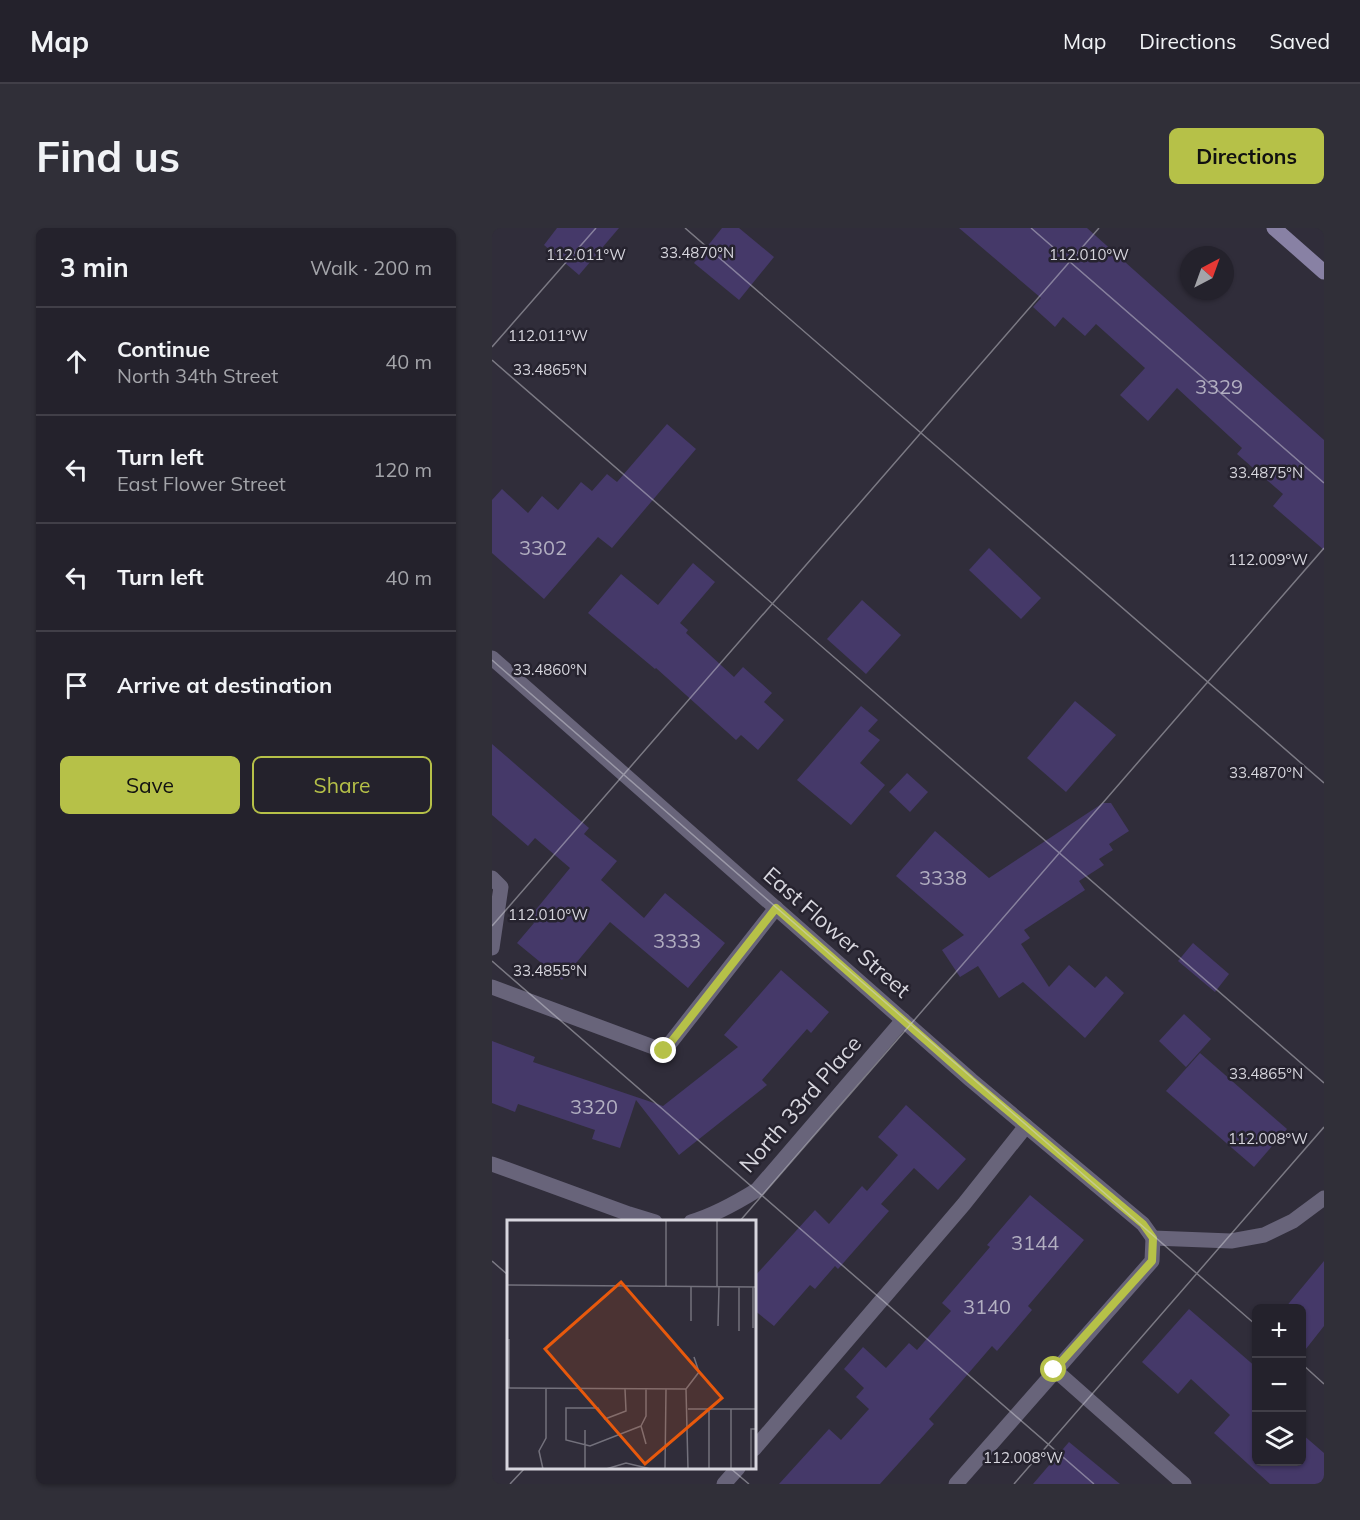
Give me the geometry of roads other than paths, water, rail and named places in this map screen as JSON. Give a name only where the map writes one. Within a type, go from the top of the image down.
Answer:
[{"type":"main road","points":[[1274,228],[1324,272]]},
{"type":"street","name":"East Flower Street","points":[[492,657],[903,1020],[1143,1224],[1153,1238]]},
{"type":"street","points":[[492,878],[501,886],[492,948]]},
{"type":"street","points":[[492,987],[664,1051],[776,908]]},
{"type":"street","name":"North 33rd Place","points":[[695,1220],[732,1205],[757,1190],[903,1020]]},
{"type":"street","points":[[756,1447],[956,1213],[1026,1126]]},
{"type":"street","points":[[492,1164],[628,1214],[651,1220]]},
{"type":"street","points":[[956,1484],[1152,1261],[1153,1238],[1231,1241],[1264,1235],[1293,1221],[1324,1198]]},
{"type":"street","points":[[1054,1370],[1184,1484]]},
{"type":"street","points":[[724,1484],[736,1469]]}]
